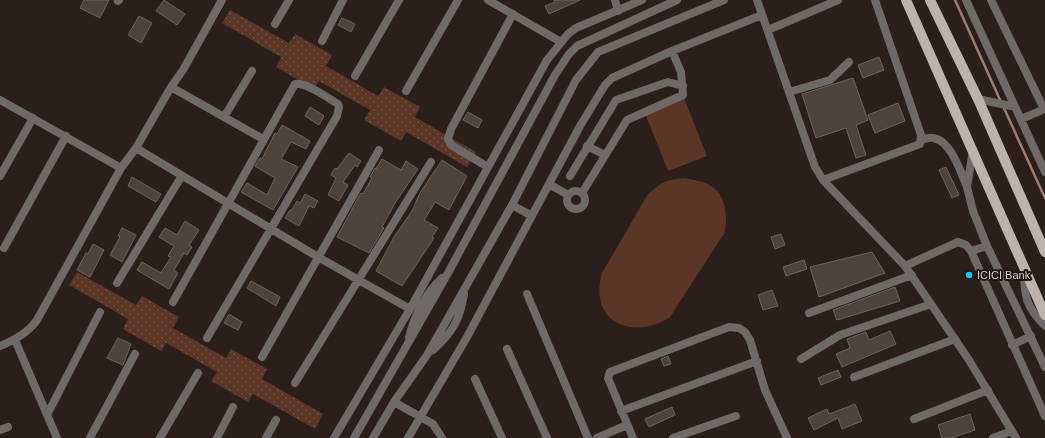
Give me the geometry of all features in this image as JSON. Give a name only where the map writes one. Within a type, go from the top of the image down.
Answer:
[{"type":"main road","points":[[906,0],[1045,315]]},
{"type":"main road","points":[[930,0],[982,100],[1045,252]]},
{"type":"street","points":[[0,346],[15,340],[31,328],[37,320],[120,168],[136,148],[171,87],[183,70],[222,0]]},
{"type":"street","points":[[275,24],[289,0]]},
{"type":"street","points":[[322,41],[343,0]]},
{"type":"street","points":[[355,76],[399,0]]},
{"type":"street","points":[[406,91],[458,0]]},
{"type":"street","points":[[489,0],[561,42]]},
{"type":"street","points":[[615,0],[618,10]]},
{"type":"street","points":[[334,438],[410,309],[547,60],[561,42],[576,28],[642,0]]},
{"type":"street","points":[[354,438],[448,273],[555,74],[569,54],[577,46],[592,38],[677,0]]},
{"type":"street","points":[[374,438],[394,402],[427,355],[448,336],[461,312],[465,289],[512,205],[576,80],[598,52],[724,0]]},
{"type":"street","points":[[757,0],[812,162],[823,180],[912,275],[955,339],[1014,434],[994,438]]},
{"type":"street","points":[[768,30],[838,0]]},
{"type":"street","points":[[823,180],[917,146],[921,140],[921,135],[876,0]]},
{"type":"street","points":[[966,0],[1011,106],[1021,119],[1045,172]]},
{"type":"street","points":[[991,0],[1045,109],[1021,119]]},
{"type":"street","points":[[488,167],[451,145],[448,139],[455,122],[512,14]]},
{"type":"street","points":[[408,438],[466,337],[604,85],[612,78],[672,51],[762,15]]},
{"type":"street","points":[[582,193],[627,120],[683,95],[680,68],[672,51]]},
{"type":"street","points":[[789,92],[834,78],[849,62]]},
{"type":"street","points":[[224,117],[252,71]]},
{"type":"street","points":[[570,176],[616,100],[668,82],[683,86]]},
{"type":"street","points":[[173,302],[295,84],[299,83],[307,86],[338,104],[339,107],[337,116],[207,338]]},
{"type":"street","points":[[171,87],[264,139]]},
{"type":"street","points":[[0,100],[66,136],[120,168]]},
{"type":"street","points":[[982,100],[1011,106]]},
{"type":"street","points":[[0,176],[33,118]]},
{"type":"street","points":[[4,248],[66,136]]},
{"type":"street","points":[[921,140],[933,138],[941,141],[951,151],[967,187],[973,211],[987,246],[1045,367]]},
{"type":"street","points":[[587,146],[605,156]]},
{"type":"street","points":[[136,148],[182,177],[318,257],[410,309]]},
{"type":"street","points":[[967,187],[973,149]]},
{"type":"street","points":[[262,357],[379,150]]},
{"type":"street","points":[[295,383],[360,280],[431,162]]},
{"type":"street","points":[[117,283],[182,177]]},
{"type":"street","points":[[549,184],[568,196]]},
{"type":"street","points":[[568,196],[576,191],[582,193]]},
{"type":"street","points":[[568,196],[569,205],[578,208],[583,205],[585,201],[582,193]]},
{"type":"street","points":[[512,205],[532,216]]},
{"type":"street","points":[[904,266],[958,242],[966,245],[971,251],[1045,416]]},
{"type":"street","points":[[971,251],[987,246]]},
{"type":"street","points":[[1024,267],[1024,292],[1033,314],[1045,326]]},
{"type":"street","points":[[809,313],[912,275]]},
{"type":"street","points":[[527,294],[588,438]]},
{"type":"street","points":[[801,359],[840,335],[931,304]]},
{"type":"street","points":[[47,416],[100,312]]},
{"type":"street","points":[[633,438],[608,378],[610,372],[723,328],[735,327],[745,332],[750,340],[765,390],[787,438]]},
{"type":"street","points":[[1012,345],[1031,336]]},
{"type":"street","points":[[854,377],[955,339]]},
{"type":"street","points":[[15,340],[47,416],[54,437]]},
{"type":"street","points":[[507,349],[547,438]]},
{"type":"street","points":[[90,438],[135,354]]},
{"type":"street","points":[[621,411],[757,361]]},
{"type":"street","points":[[160,438],[198,372]]},
{"type":"street","points":[[475,379],[502,438]]},
{"type":"street","points":[[914,419],[988,390]]},
{"type":"street","points":[[394,402],[436,427],[442,438]]},
{"type":"street","points":[[216,438],[234,407]]},
{"type":"street","points":[[673,438],[736,416]]},
{"type":"street","points":[[266,438],[276,420]]},
{"type":"street","points":[[596,438],[627,425]]},
{"type":"shaded area","points":[[230,10],[289,43],[295,34],[332,55],[326,66],[378,96],[384,87],[420,107],[415,117],[476,152],[467,167],[406,132],[401,141],[364,120],[370,110],[319,81],[314,89],[276,67],[281,57],[222,23]]},
{"type":"shaded area","points":[[684,98],[707,156],[668,171],[645,113]]},
{"type":"shaded area","points":[[684,178],[700,181],[714,188],[718,192],[724,203],[726,221],[725,232],[670,317],[656,324],[642,327],[629,327],[617,323],[608,315],[602,304],[599,290],[602,273],[648,194],[664,182]]},
{"type":"shaded area","points":[[77,272],[136,305],[142,296],[179,317],[173,328],[226,358],[231,349],[267,369],[262,379],[323,414],[315,429],[253,394],[248,402],[211,381],[217,372],[166,343],[161,351],[123,329],[128,319],[69,285]]},
{"type":"building","points":[[84,0],[109,0],[100,18],[80,8]]},
{"type":"building","points":[[164,0],[185,14],[177,25],[156,11]]},
{"type":"building","points":[[554,0],[580,0],[549,14],[545,6],[555,2]]},
{"type":"building","points":[[139,16],[152,23],[141,43],[128,35]]},
{"type":"building","points":[[342,18],[355,24],[351,32],[338,25]]},
{"type":"building","points":[[879,57],[884,70],[863,78],[858,65]]},
{"type":"building","points":[[853,78],[868,120],[856,125],[866,155],[856,158],[846,128],[816,138],[802,94]]},
{"type":"building","points":[[898,103],[905,121],[875,133],[868,115]]},
{"type":"building","points":[[310,107],[324,116],[319,125],[305,116]]},
{"type":"building","points":[[468,112],[482,120],[478,128],[463,120]]},
{"type":"building","points":[[282,125],[310,141],[306,149],[291,142],[281,159],[298,167],[273,210],[241,192],[247,183],[267,195],[275,178],[255,166],[260,158],[262,159],[275,133],[277,134]]},
{"type":"building","points":[[349,153],[361,161],[357,167],[355,165],[343,182],[348,185],[339,201],[328,195],[336,178],[331,175],[335,168],[337,169]]},
{"type":"building","points":[[382,159],[401,170],[406,161],[418,169],[395,203],[382,227],[384,228],[369,253],[337,237],[359,196],[361,193],[363,194],[372,178],[370,177],[375,168],[376,169]]},
{"type":"building","points":[[442,160],[467,176],[449,210],[435,202],[424,220],[438,228],[432,237],[434,238],[402,286],[376,271],[394,237],[412,211],[420,193]]},
{"type":"building","points":[[946,167],[959,195],[952,198],[939,170]]},
{"type":"building","points":[[132,177],[161,194],[156,202],[128,186]]},
{"type":"building","points":[[305,194],[318,201],[314,208],[309,206],[299,226],[285,218],[297,201],[300,203]]},
{"type":"building","points":[[185,221],[199,230],[189,245],[192,247],[187,255],[184,253],[174,270],[178,273],[169,289],[137,270],[142,262],[161,273],[171,257],[168,256],[174,246],[159,237],[165,228],[177,235]]},
{"type":"building","points":[[122,228],[136,235],[122,262],[110,255],[120,237],[118,236]]},
{"type":"building","points":[[781,234],[785,245],[775,249],[771,237]]},
{"type":"building","points":[[93,244],[104,250],[90,277],[77,270],[86,253],[88,254]]},
{"type":"building","points":[[872,252],[885,273],[819,297],[810,267]]},
{"type":"building","points":[[804,260],[807,269],[786,276],[783,267]]},
{"type":"building","points":[[251,281],[280,297],[276,306],[247,288]]},
{"type":"building","points":[[895,287],[900,301],[837,320],[833,310]]},
{"type":"building","points":[[772,290],[778,306],[763,310],[758,295]]},
{"type":"building","points":[[229,314],[242,322],[238,330],[224,323]]},
{"type":"building","points":[[890,331],[896,344],[842,367],[836,354],[850,348],[847,339],[866,332],[869,340]]},
{"type":"building","points":[[118,338],[131,344],[123,365],[107,358]]},
{"type":"building","points":[[668,356],[671,364],[664,366],[661,359]]},
{"type":"building","points":[[838,370],[841,377],[821,385],[818,378]]},
{"type":"building","points":[[855,404],[862,421],[842,429],[838,418],[814,430],[808,418],[827,409],[829,414]]},
{"type":"building","points":[[672,407],[675,415],[649,427],[645,419]]},
{"type":"building","points":[[970,414],[975,430],[951,438],[942,438],[938,425]]},
{"type":"waterway","points":[[955,0],[1001,102]]},
{"type":"waterway","points":[[1003,106],[1045,198]]},
{"type":"place","name":"ICICI Bank","points":[[969,275]]}]
